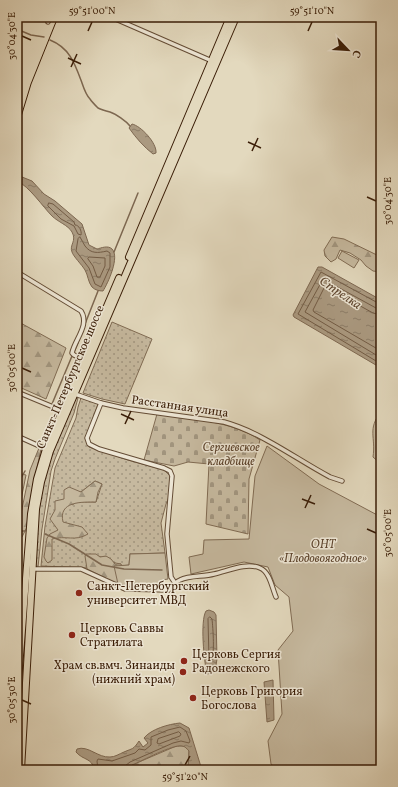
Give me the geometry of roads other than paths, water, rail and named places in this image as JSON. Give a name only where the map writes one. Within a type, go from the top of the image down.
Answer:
[{"type":"main road","name":"Санкт-Петербургское шоссе","points":[[17,694],[31,514],[37,479],[46,449],[230,17]]},
{"type":"main road","name":"Санкт-Петербургское шоссе","points":[[21,770],[36,509],[40,482],[48,456],[236,17]]},
{"type":"street","points":[[48,22],[50,17]]},
{"type":"street","points":[[111,17],[212,61]]},
{"type":"street","points":[[17,272],[80,311],[84,316],[84,323],[72,353],[84,360]]},
{"type":"street","points":[[17,392],[63,411]]},
{"type":"street","name":"Расстанная улица","points":[[75,394],[101,403],[123,408],[224,422],[235,425],[257,435],[330,476],[342,481]]},
{"type":"street","points":[[101,403],[87,438],[89,444],[106,452],[164,468],[171,473],[167,534],[171,577],[175,583]]},
{"type":"street","points":[[17,436],[46,449]]},
{"type":"street","points":[[33,569],[81,569],[125,589],[169,590],[175,583],[183,579],[214,574],[236,568],[254,567],[260,568],[266,573],[276,597]]},
{"type":"water","points":[[132,124],[140,128],[148,136],[156,149],[156,153],[153,154],[137,139],[129,128]]},
{"type":"water","points":[[17,175],[32,181],[44,194],[55,201],[82,224],[89,245],[97,249],[107,247],[112,249],[115,258],[114,264],[108,282],[103,291],[92,287],[85,270],[73,254],[71,250],[74,238],[72,232],[52,216],[26,187],[17,181]]},
{"type":"water","points":[[318,267],[322,267],[381,300],[381,368],[294,317],[293,315]]},
{"type":"water","points":[[209,610],[214,612],[216,615],[217,659],[215,671],[207,674],[203,623],[206,611]]},
{"type":"water","points":[[273,680],[274,720],[267,722],[264,682]]},
{"type":"water","points":[[180,723],[189,728],[202,770],[188,770],[189,751],[183,746],[178,746],[157,753],[132,765],[127,770],[95,770],[89,761],[76,752],[77,749],[81,748],[101,756],[114,756],[133,748],[139,741],[143,747],[148,743],[144,738],[151,732],[171,724]]},
{"type":"waterway","points":[[17,25],[19,30],[31,35],[44,37]]},
{"type":"waterway","name":"Стрелка","points":[[50,40],[62,47],[71,57],[86,94],[94,104],[98,108],[118,116],[130,126]]},
{"type":"waterway","points":[[114,252],[138,193]]},
{"type":"waterway","points":[[85,324],[98,291]]},
{"type":"waterway","points":[[74,352],[78,343]]},
{"type":"waterway","points":[[52,404],[72,356]]},
{"type":"waterway","points":[[17,482],[20,480],[25,471]]},
{"type":"waterway","points":[[19,531],[25,531]]},
{"type":"waterway","points":[[45,534],[69,544],[102,565],[124,569],[162,570]]},
{"type":"tram line","points":[[17,130],[31,84],[58,17]]},
{"type":"place","name":"Санкт-Петербургский университет МВД","points":[[79,593]]},
{"type":"place","name":"Церковь Саввы Стратилата","points":[[72,635]]},
{"type":"place","name":"Церковь Сергия Радонежского","points":[[184,661]]},
{"type":"place","name":"Храм св.вмч. Зинаиды (нижний храм)","points":[[183,672]]},
{"type":"place","name":"Церковь Григория Богослова","points":[[193,698]]},
{"type":"park label","name":"Сергиевское кладбище","points":[[231,454]]},
{"type":"park label","name":"ОНТ «Плодовоягодное»","points":[[323,551]]}]
